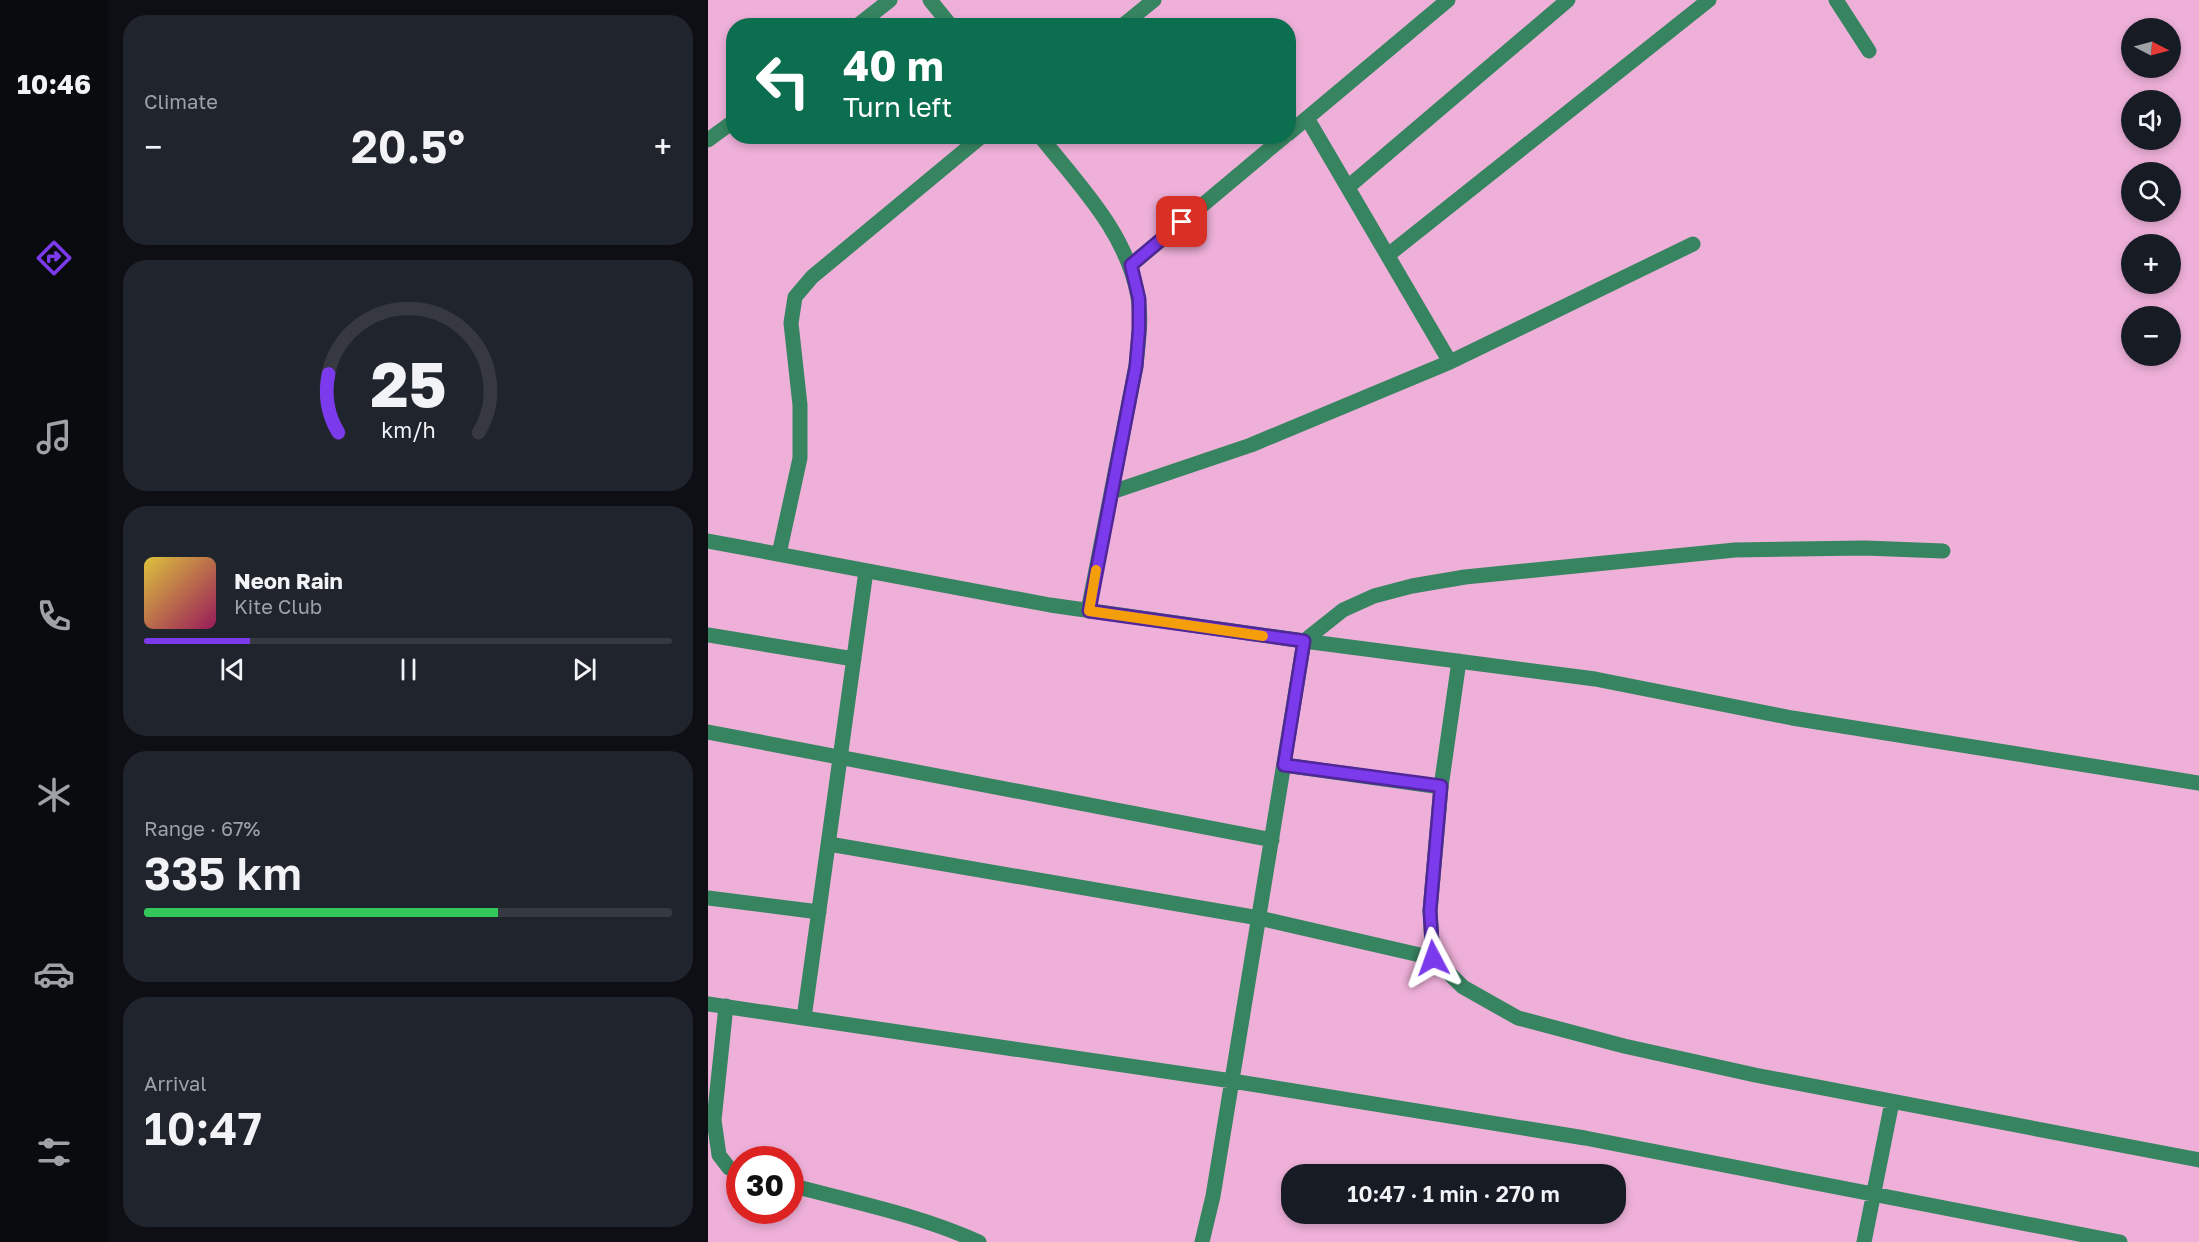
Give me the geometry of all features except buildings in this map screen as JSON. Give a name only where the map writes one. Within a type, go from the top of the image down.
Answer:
[{"type":"street","points":[[867,18],[890,0]]},
{"type":"street","points":[[930,0],[945,18]]},
{"type":"street","points":[[1132,18],[1154,0]]},
{"type":"street","points":[[1296,127],[1448,0]]},
{"type":"street","points":[[1348,187],[1568,0]]},
{"type":"street","points":[[1388,255],[1709,0]]},
{"type":"street","points":[[1836,0],[1869,51]]},
{"type":"street","points":[[1307,118],[1450,362]]},
{"type":"street","points":[[708,140],[726,127]]},
{"type":"street","points":[[779,554],[800,458],[800,405],[791,323],[795,297],[812,277],[972,144]]},
{"type":"street","points":[[1046,144],[1107,221],[1131,265],[1139,299],[1136,366],[1089,611]]},
{"type":"street","points":[[1131,265],[1275,144]]},
{"type":"street","points":[[1112,492],[1251,445],[1450,362],[1693,244]]},
{"type":"street","points":[[708,541],[1089,611],[1595,678],[1792,718],[2199,783]]},
{"type":"street","points":[[1202,1242],[1213,1196],[1304,641],[1342,610],[1374,596],[1412,586],[1466,577],[1735,550],[1865,548],[1943,551]]},
{"type":"street","points":[[804,1018],[866,571]]},
{"type":"street","points":[[708,635],[854,660]]},
{"type":"street","points":[[1433,958],[1430,911],[1441,786],[1459,660]]},
{"type":"street","points":[[708,732],[1272,840]]},
{"type":"street","points":[[1284,765],[1441,786]]},
{"type":"street","points":[[829,844],[1259,918],[1433,958],[1463,987],[1518,1018],[1646,1051],[1892,1102],[2199,1160]]},
{"type":"street","points":[[708,898],[819,912]]},
{"type":"street","points":[[708,1004],[1232,1081],[1586,1138],[1873,1192],[2120,1242]]},
{"type":"street","points":[[726,1006],[714,1120],[719,1155],[726,1164]]},
{"type":"street","points":[[1864,1242],[1892,1102]]},
{"type":"street","points":[[804,1189],[885,1209],[950,1229],[979,1242]]},
{"type":"slow traffic","points":[[1096,570],[1089,611],[1263,636]]},
{"type":"route","points":[[1182,222],[1131,265],[1139,299],[1136,366],[1089,611],[1304,641],[1284,765],[1441,786],[1430,911],[1433,958]]}]
